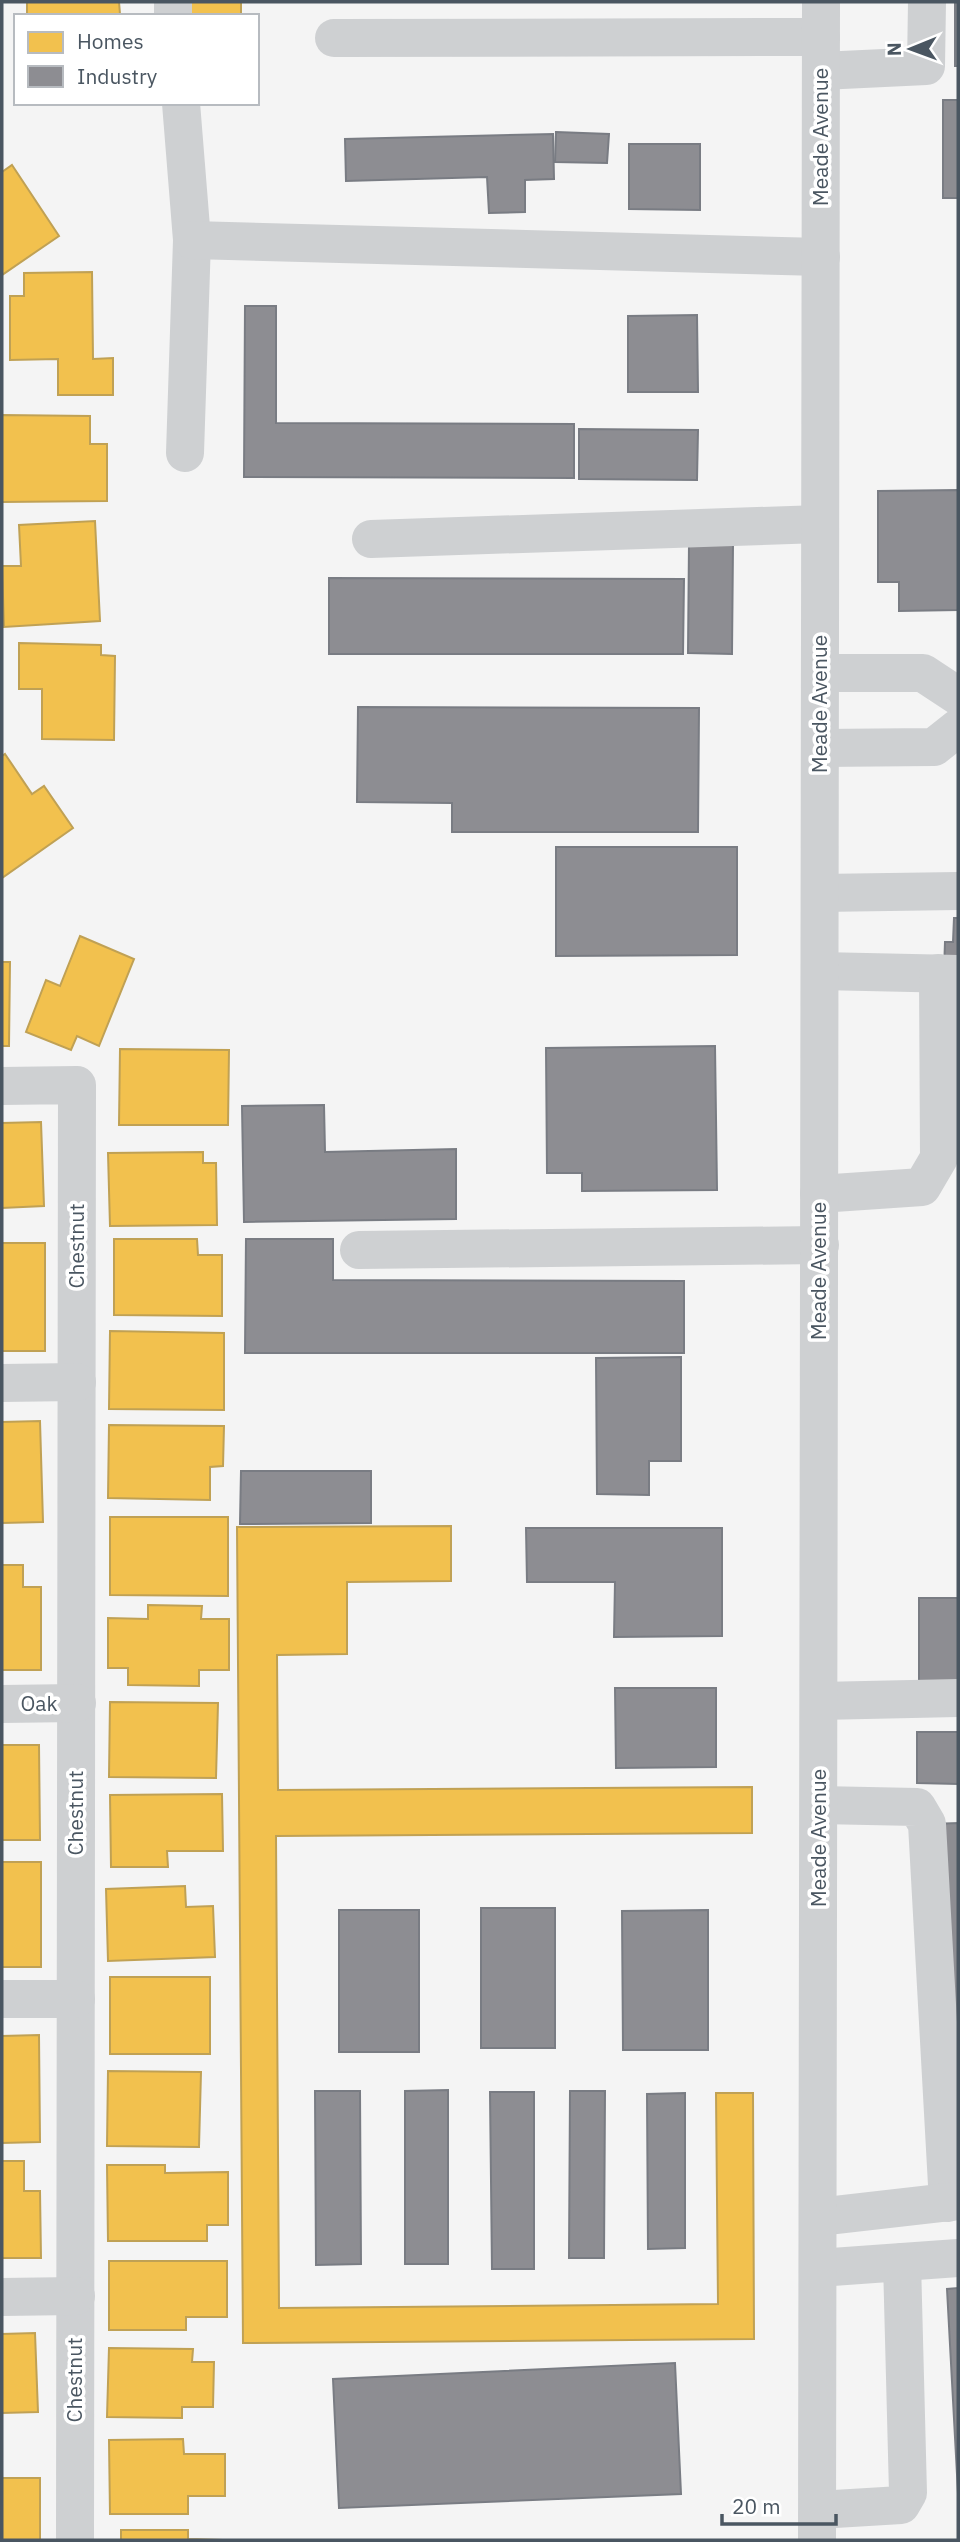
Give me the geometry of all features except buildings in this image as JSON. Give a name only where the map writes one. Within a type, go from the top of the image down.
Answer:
[{"type":"street","points":[[334,38],[821,36],[926,66],[927,2]]},
{"type":"street","name":"Meade Avenue","points":[[818,2525],[821,36]]},
{"type":"street","points":[[181,105],[192,240],[185,453]]},
{"type":"street","points":[[192,240],[821,257]]},
{"type":"street","points":[[371,539],[820,524]]},
{"type":"street","points":[[821,673],[923,673],[958,695]]},
{"type":"street","points":[[820,748],[934,747],[958,728]]},
{"type":"street","points":[[820,893],[958,891]]},
{"type":"street","points":[[820,971],[948,974],[939,1158],[922,1187],[820,1194]]},
{"type":"street","name":"Chestnut","points":[[2,1086],[77,1085],[75,2540]]},
{"type":"street","points":[[359,1250],[820,1245]]},
{"type":"street","points":[[2,1383],[77,1382]]},
{"type":"street","points":[[819,1701],[958,1698]]},
{"type":"street","name":"Oak","points":[[2,1704],[77,1703]]},
{"type":"street","points":[[818,2217],[953,2202],[927,1824],[916,1807],[819,1805]]},
{"type":"street","points":[[2,1999],[76,1999]]},
{"type":"street","points":[[818,2268],[958,2258]]},
{"type":"street","points":[[818,2525],[901,2505],[908,2493],[902,2262]]},
{"type":"street","points":[[2,2297],[76,2296]]}]
